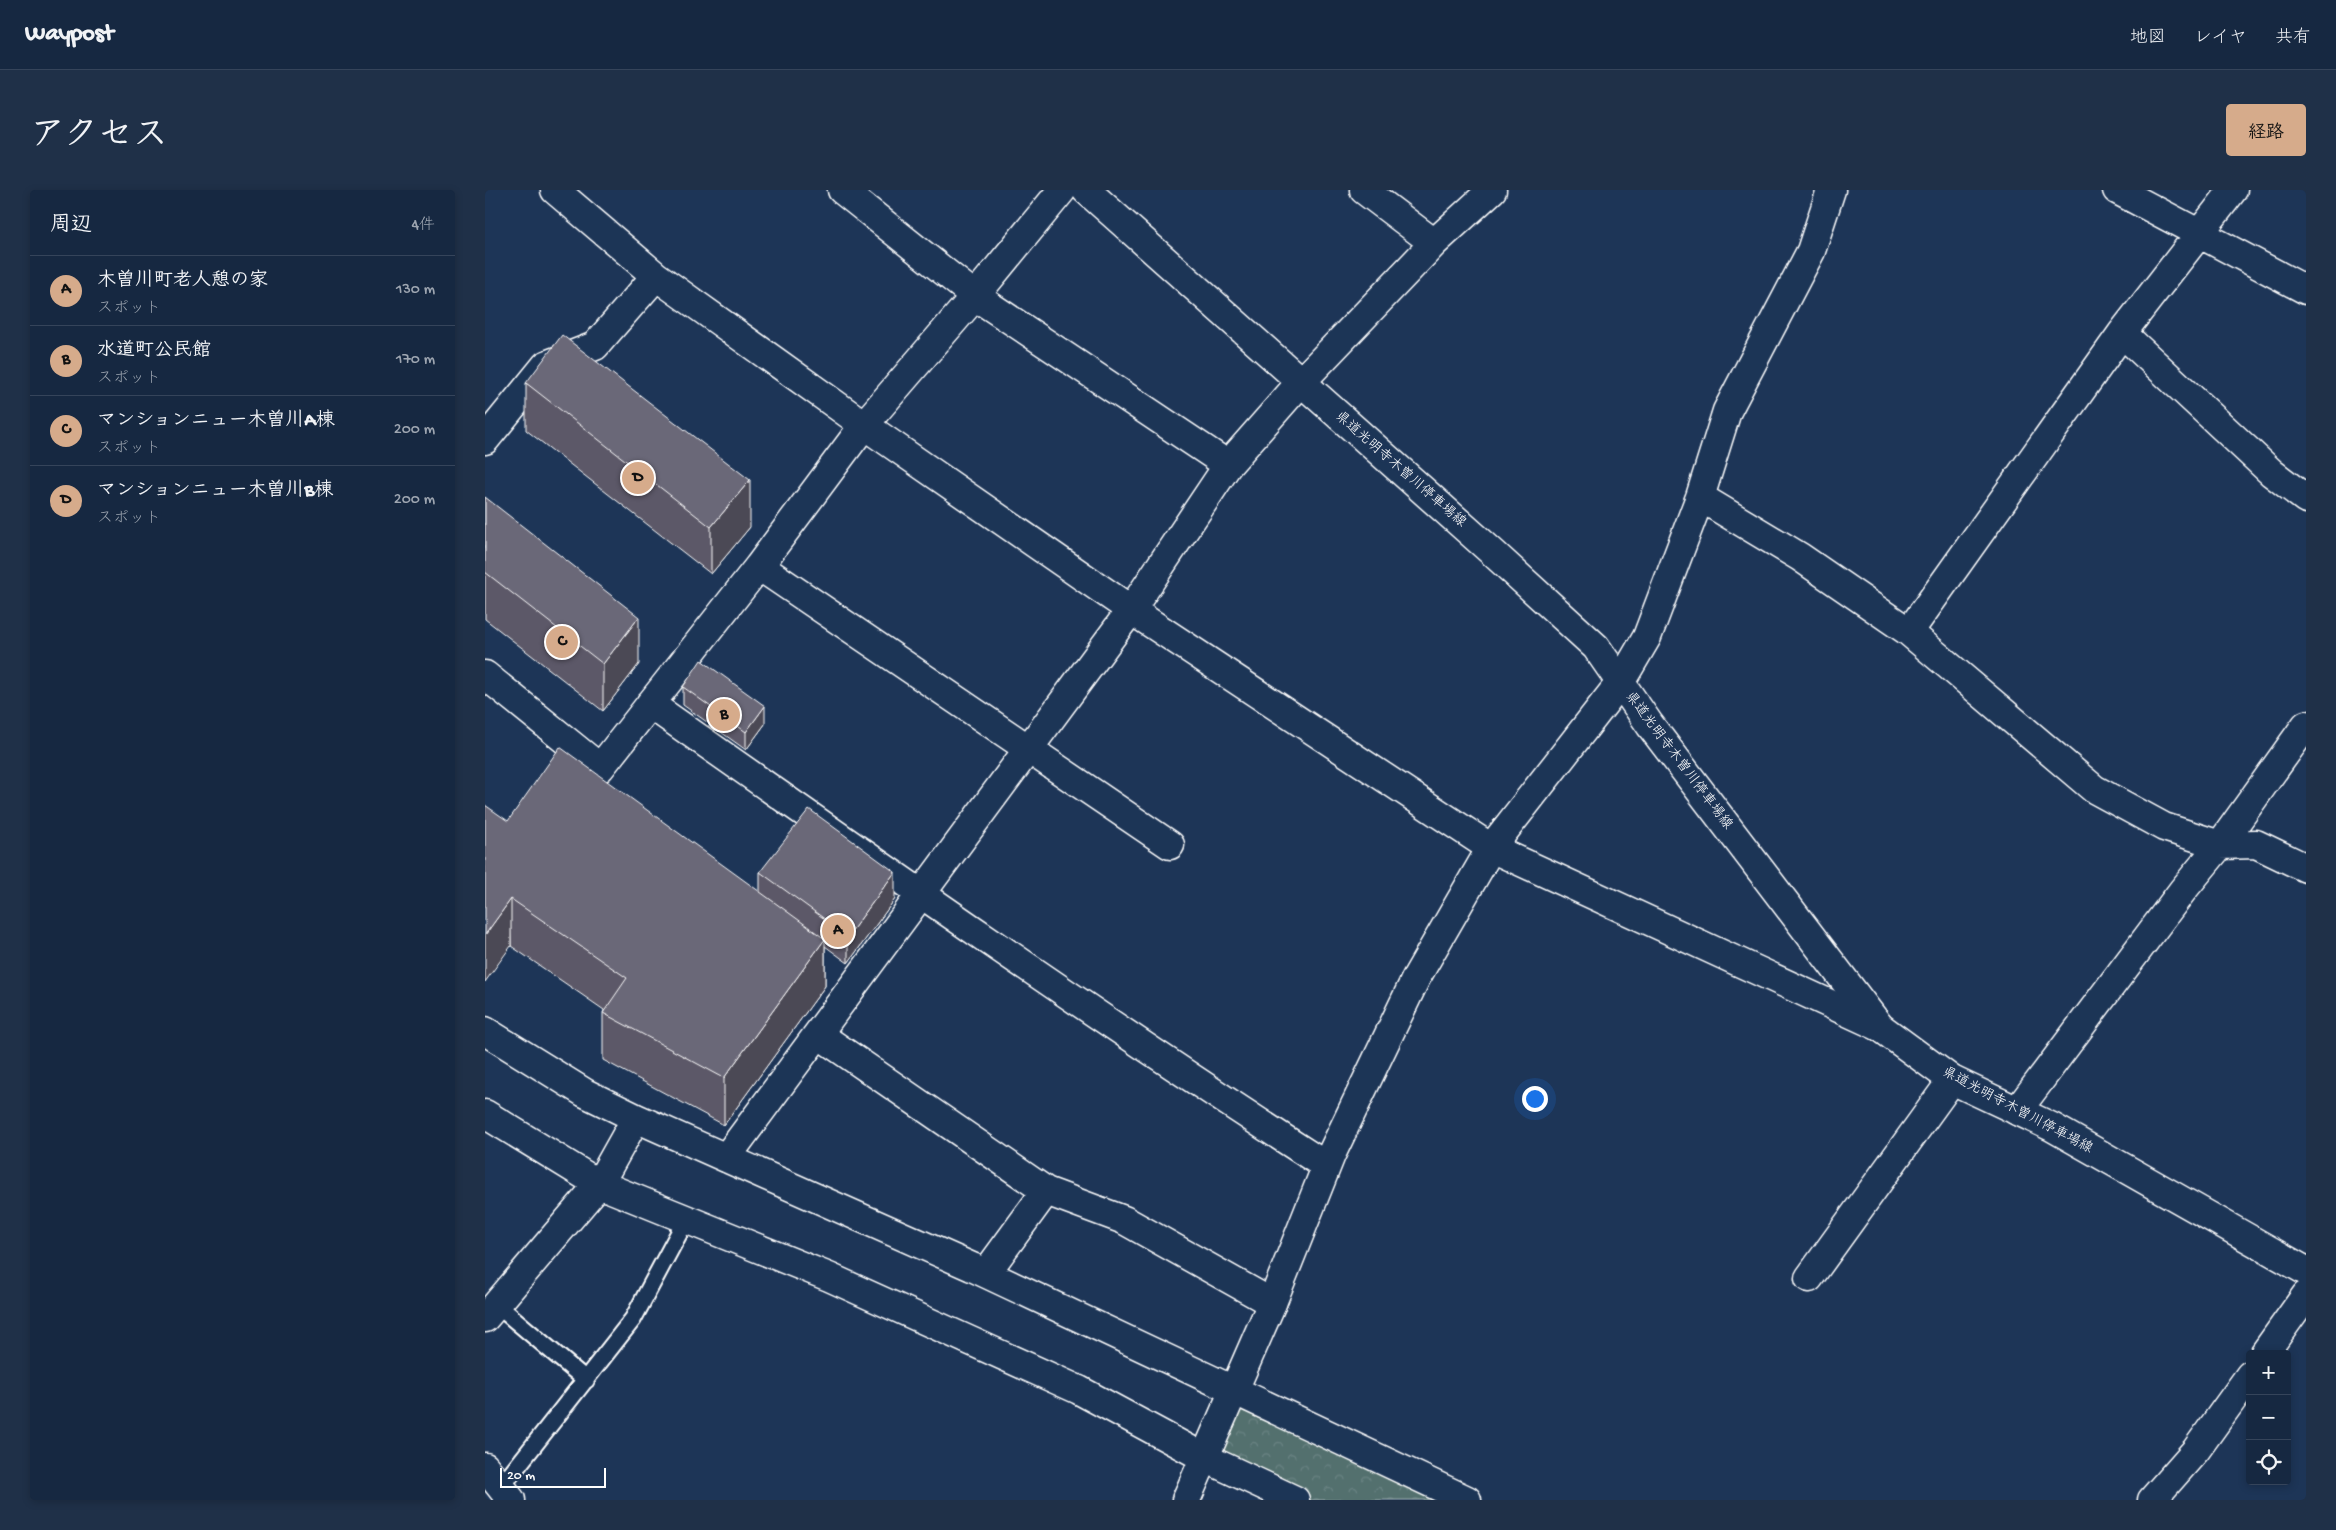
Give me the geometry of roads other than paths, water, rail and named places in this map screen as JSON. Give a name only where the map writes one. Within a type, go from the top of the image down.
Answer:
[{"type":"street","points":[[555,190],[656,276],[864,425],[1131,610],[1491,848],[1880,1027]]},
{"type":"street","points":[[842,190],[975,296],[1228,465]]},
{"type":"street","points":[[485,676],[600,768],[759,566],[864,425],[975,296],[1062,190]]},
{"type":"street","name":"県道光明寺木曽川停車場線","points":[[1086,190],[1596,647],[1620,683],[1880,1027],[1952,1080],[2051,1127],[2306,1270]]},
{"type":"street","points":[[1364,190],[1434,244]]},
{"type":"street","points":[[726,1158],[1131,610],[1228,465],[1300,383],[1434,244],[1493,190]]},
{"type":"street","points":[[2117,190],[2306,290]]},
{"type":"street","points":[[1909,632],[2122,333],[2233,190]]},
{"type":"street","points":[[1186,1500],[1272,1302],[1326,1166],[1416,978],[1491,848],[1620,683],[1647,637],[1700,497],[1727,411],[1811,252],[1824,193]]},
{"type":"street","points":[[485,440],[546,366],[595,346],[656,276]]},
{"type":"street","points":[[2122,333],[2272,473],[2306,499]]},
{"type":"street","points":[[1700,497],[1800,557],[1909,632],[2094,789],[2164,827],[2221,845],[2257,844],[2306,868]]},
{"type":"street","points":[[759,566],[1027,750],[1170,845]]},
{"type":"street","points":[[650,704],[920,894],[1194,1080],[1326,1166]]},
{"type":"street","points":[[2017,1111],[2183,890],[2221,845],[2306,725]]},
{"type":"street","points":[[485,1031],[585,1093],[635,1118],[986,1273],[1467,1500]]},
{"type":"street","points":[[818,1034],[1045,1192],[1124,1220],[1272,1302]]},
{"type":"street","points":[[1809,1278],[1952,1080]]},
{"type":"street","points":[[485,1114],[599,1184],[829,1277],[1079,1390],[1205,1458],[1295,1500]]},
{"type":"street","points":[[491,1311],[599,1184],[635,1118]]},
{"type":"street","points":[[986,1273],[1045,1192]]},
{"type":"street","points":[[2267,1350],[2306,1295]]},
{"type":"street","points":[[2152,1500],[2196,1450],[2246,1380]]},
{"type":"lane","points":[[499,1485],[586,1380],[633,1319],[686,1220]]},
{"type":"lane","points":[[491,1311],[586,1380]]},
{"type":"place","name":"マンションニュー木曽川B棟","points":[[638,478]]},
{"type":"place","name":"マンションニュー木曽川A棟","points":[[562,642]]},
{"type":"place","name":"水道町公民館","points":[[724,715]]},
{"type":"place","name":"木曽川町老人憩の家","points":[[838,931]]}]
